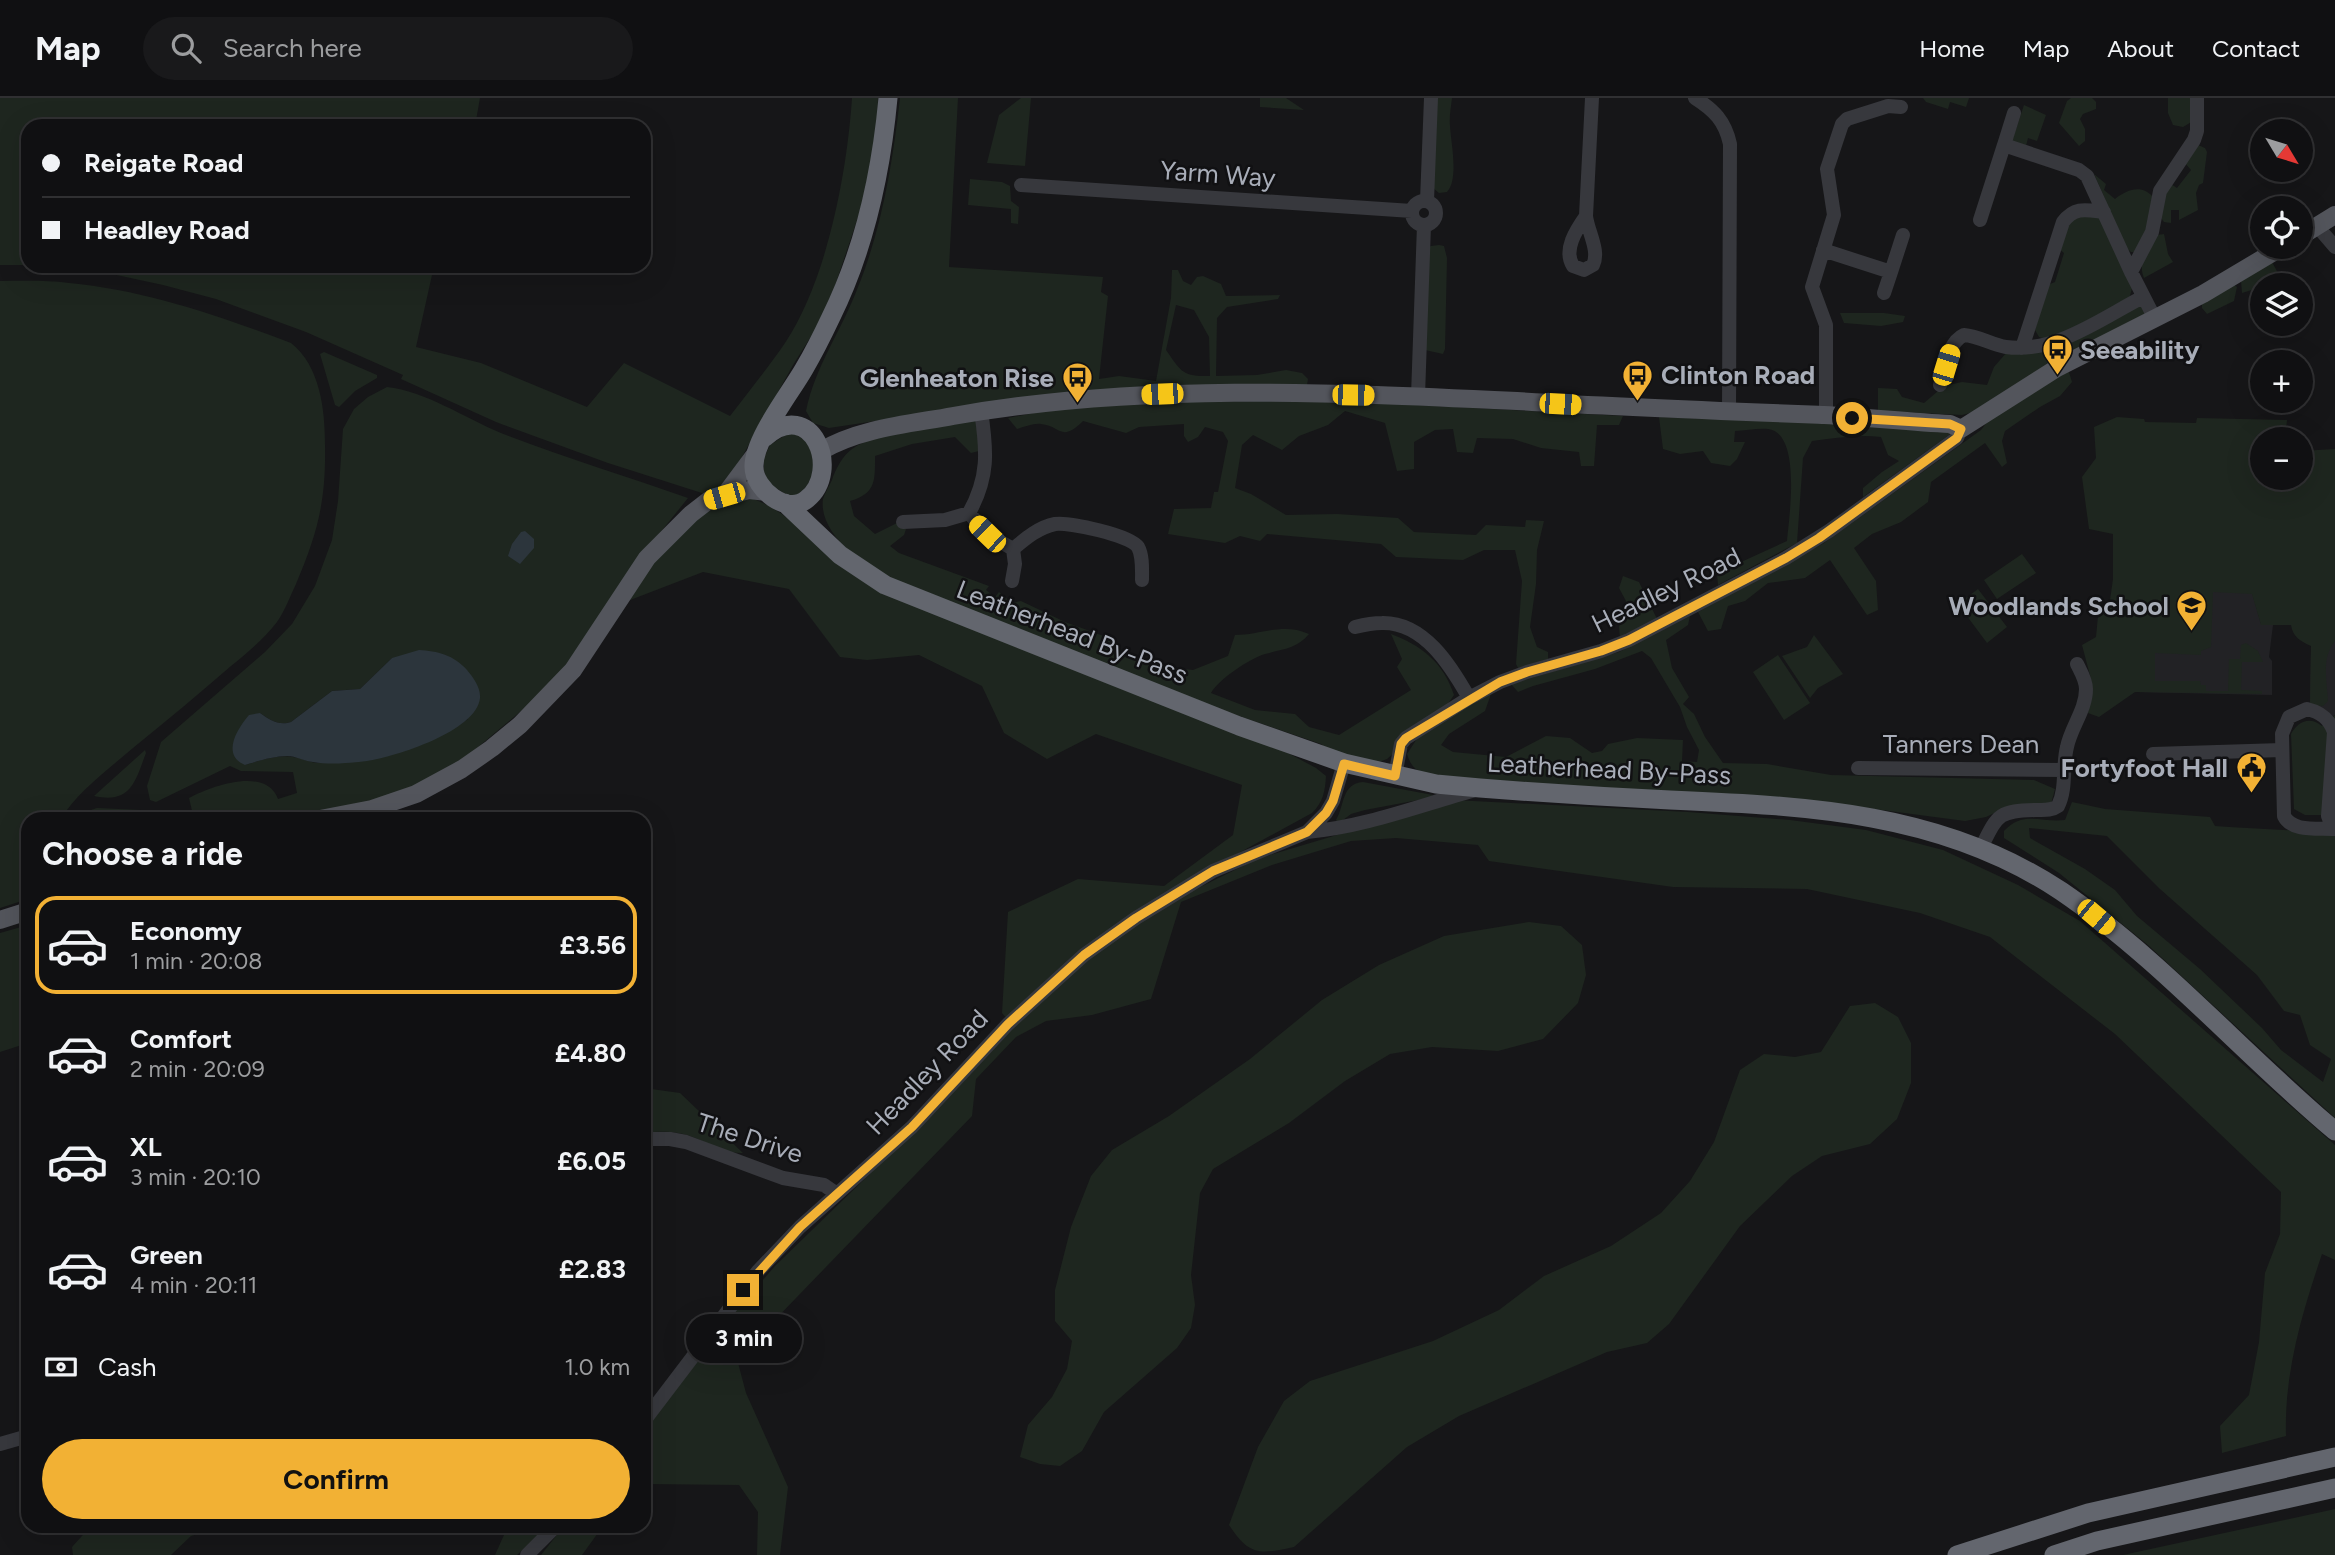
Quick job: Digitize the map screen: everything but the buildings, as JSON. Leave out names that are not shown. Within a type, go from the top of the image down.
[{"type":"highway","points":[[760,445],[782,425],[797,425],[806,429],[821,451],[822,468],[815,491],[806,500],[797,505],[785,503],[766,492],[757,481],[754,467],[760,445],[831,317],[859,249],[884,142],[888,98]]},
{"type":"highway","points":[[797,425],[794,412],[804,370]]},
{"type":"highway","name":"Leatherhead By-Pass","points":[[815,491],[813,505],[825,539]]},
{"type":"highway","name":"Leatherhead By-Pass","points":[[785,503],[858,569],[885,585],[1240,726],[1344,764],[1395,776],[1480,788],[1796,807],[1845,813],[1900,822],[1982,848],[2035,875],[2096,917],[2134,948],[2335,1131]]},
{"type":"highway","points":[[1956,1555],[2088,1513],[2335,1457]]},
{"type":"highway","points":[[2054,1555],[2097,1541],[2335,1488]]},
{"type":"main road","points":[[2313,228],[2335,215]]},
{"type":"main road","points":[[821,451],[850,437],[981,411],[1140,394],[1418,396],[1730,413],[1826,415],[1950,424],[1961,429],[2057,368],[2203,294],[2262,259]]},
{"type":"main road","points":[[724,496],[760,445]]},
{"type":"main road","points":[[356,812],[416,794],[462,769],[492,748],[520,725],[573,670],[647,558],[691,514],[709,500],[749,490],[766,492]]},
{"type":"main road","points":[[0,920],[21,913]]},
{"type":"street","points":[[1426,201],[1431,98]]},
{"type":"street","points":[[1586,216],[1592,98]]},
{"type":"street","points":[[1695,98],[1722,120],[1730,144],[1730,413]]},
{"type":"street","points":[[2131,272],[2152,232],[2160,191],[2194,140],[2197,131],[2197,98]]},
{"type":"street","points":[[1826,415],[1826,325],[1812,287],[1834,215],[1827,169],[1842,124],[1854,116],[1888,106],[1902,107]]},
{"type":"street","points":[[1980,220],[2014,113]]},
{"type":"street","points":[[2004,145],[2079,170],[2092,183],[2154,317]]},
{"type":"street","name":"Yarm Way","points":[[1021,185],[1412,211]]},
{"type":"street","points":[[1426,201],[1435,206],[1437,215],[1433,222],[1424,225],[1415,220],[1412,211],[1417,202],[1426,201]]},
{"type":"street","points":[[2022,348],[2063,222],[2076,210],[2104,212]]},
{"type":"street","points":[[1418,396],[1424,225]]},
{"type":"street","points":[[2317,226],[2335,247]]},
{"type":"street","points":[[1884,293],[1903,235]]},
{"type":"street","points":[[1823,250],[1891,272]]},
{"type":"street","points":[[1940,385],[1957,338],[1964,335],[1973,336],[2004,347],[2022,348],[2050,344],[2143,297]]},
{"type":"street","points":[[903,522],[946,520],[969,513],[981,488],[984,473],[981,411]]},
{"type":"street","name":"Headley Road","points":[[1395,776],[1401,744],[1406,738],[1469,698],[1527,672],[1601,651],[1629,640],[1786,558],[1819,538],[1957,438],[1961,429]]},
{"type":"street","points":[[969,513],[987,534],[1013,550]]},
{"type":"street","points":[[1013,550],[1031,534],[1053,524],[1083,527],[1132,542],[1140,553],[1142,580]]},
{"type":"street","points":[[1012,581],[1015,564],[1013,550]]},
{"type":"street","points":[[1355,627],[1394,624],[1423,639],[1445,659],[1469,698]]},
{"type":"street","name":"Tanners Dean","points":[[1982,848],[1994,824],[2005,813],[2011,810],[2045,810],[2058,806],[2063,793],[2067,744],[2085,700],[2086,687],[2077,664]]},
{"type":"street","points":[[2307,709],[2316,711],[2331,723],[2334,732],[2328,816],[2334,830],[2291,825],[2284,816],[2284,725],[2289,717],[2307,709]]},
{"type":"street","points":[[2152,754],[2282,750]]},
{"type":"street","name":"Headley Road","points":[[1307,832],[1326,813],[1333,801],[1344,764]]},
{"type":"street","name":"Tanners Dean","points":[[1858,768],[2063,770]]},
{"type":"street","name":"Headley Road","points":[[651,1412],[758,1271],[800,1227],[912,1127],[1008,1024],[1084,955],[1136,918],[1213,871],[1307,832],[1392,815],[1480,788]]},
{"type":"street","name":"The Drive","points":[[651,1139],[686,1142],[783,1178],[824,1185],[837,1194]]},
{"type":"street","points":[[0,1444],[21,1438]]},
{"type":"street","points":[[527,1555],[549,1533]]},
{"type":"shaded area","points":[[0,98],[480,98],[476,119],[21,119],[21,265],[0,265]]},
{"type":"shaded area","points":[[852,98],[878,98],[877,137],[860,211],[835,286],[817,327],[726,486],[705,494],[608,463],[496,422],[401,379],[403,375],[306,332],[216,299],[107,273],[432,273],[416,347],[481,363],[587,407],[624,363],[730,416],[785,343],[812,289],[840,192]]},
{"type":"shaded area","points":[[900,98],[958,98],[949,267],[1103,277],[1101,292],[1108,296],[1099,379],[1119,376],[1156,381],[1171,298],[1172,270],[1178,270],[1183,281],[1191,285],[1197,277],[1203,276],[1221,284],[1226,296],[1280,295],[1278,299],[1227,307],[1217,318],[1216,376],[1257,375],[1286,370],[1302,373],[1308,379],[1306,391],[1002,402],[829,428],[813,423],[806,411],[810,395],[822,363],[852,303],[874,241],[890,170]],"holes":[[[1176,305],[1194,310],[1209,337],[1210,376],[1188,374],[1175,363],[1166,350]]]},
{"type":"shaded area","points":[[1021,98],[1031,98],[1025,166],[987,163],[999,115]]},
{"type":"shaded area","points":[[1260,98],[1286,98],[1304,110],[1260,107]]},
{"type":"shaded area","points":[[1436,98],[1452,98],[1450,123],[1453,179],[1447,192],[1439,193],[1433,188]]},
{"type":"shaded area","points":[[1923,98],[1969,98],[1966,107],[1950,102],[1948,109],[1926,102]]},
{"type":"shaded area","points":[[2071,98],[2092,98],[2096,102],[2096,109],[2083,114],[2080,119],[2085,129],[2085,141],[2079,146],[2059,123],[2067,101]]},
{"type":"shaded area","points":[[2168,98],[2190,98],[2193,121],[2183,127],[2173,125],[2168,113]]},
{"type":"shaded area","points":[[2024,105],[2046,115],[2037,141],[2028,138],[2026,146],[2012,141]]},
{"type":"shaded area","points":[[2198,145],[2207,152],[2203,183],[2199,185],[2196,193],[2198,210],[2179,220],[2179,210],[2171,210],[2171,223],[2164,222],[2161,218],[2164,197],[2171,184],[2177,188],[2191,170],[2185,163]]},
{"type":"shaded area","points":[[2094,174],[2106,184],[2104,190],[2115,199],[2135,190],[2145,191],[2154,198],[2151,224],[2136,252],[2126,248],[2106,208],[2106,201]]},
{"type":"shaded area","points":[[970,179],[1002,182],[1010,186],[1011,201],[1019,207],[1018,224],[1011,223],[1011,209],[968,205]]},
{"type":"shaded area","points":[[2099,215],[2133,285],[2129,299],[2049,340],[2039,337],[2035,330],[2048,285],[2055,282],[2064,253],[2059,249],[2068,222],[2078,217]]},
{"type":"shaded area","points":[[2164,234],[2168,254],[2173,262],[2144,278],[2142,266],[2145,255],[2157,235]]},
{"type":"shaded area","points":[[1444,246],[1447,258],[1443,354],[1425,350],[1428,248]]},
{"type":"shaded area","points":[[2272,262],[2278,273],[2254,273]]},
{"type":"shaded area","points":[[2250,275],[2250,291],[2242,293],[2241,281]]},
{"type":"shaded area","points":[[0,281],[60,282],[126,292],[210,314],[291,343],[309,364],[315,376],[322,403],[325,445],[324,483],[319,516],[310,548],[285,608],[267,634],[249,651],[94,781],[65,812],[21,812],[21,901],[0,908]]},
{"type":"shaded area","points":[[2233,284],[2237,287],[2234,301],[2207,314],[2202,308],[2202,299]]},
{"type":"shaded area","points":[[2138,305],[2142,306],[2146,316],[1981,410],[1962,415],[1878,411],[1878,388],[1897,389],[1902,397],[1924,403],[1944,386],[1962,382],[1987,385],[1994,367],[2007,352]]},
{"type":"shaded area","points":[[1840,313],[1905,316],[1903,322],[1881,326],[1844,323]]},
{"type":"shaded area","points":[[324,352],[377,375],[377,378],[355,391],[339,407],[335,405],[320,354]]},
{"type":"shaded area","points":[[2068,369],[2072,382],[2060,396],[2005,431],[2002,441],[2007,463],[2002,467],[1985,443],[1931,482],[1928,502],[1901,522],[1872,534],[1854,548],[1876,581],[1878,610],[1867,615],[1830,560],[1805,578],[1768,583],[1745,601],[1728,606],[1721,629],[1708,631],[1698,612],[1824,543],[1981,430],[1990,418]]},
{"type":"shaded area","points":[[387,387],[401,390],[445,406],[501,433],[688,498],[651,544],[585,640],[546,690],[459,763],[428,783],[364,805],[328,812],[192,812],[189,798],[224,784],[250,781],[262,783],[272,789],[278,799],[297,793],[293,772],[241,771],[230,766],[156,802],[150,800],[147,786],[161,742],[265,652],[292,624],[315,586],[332,540],[338,501],[343,429],[354,409],[368,397]],"holes":[[[392,658],[468,719],[415,747],[379,758],[319,763],[281,756],[245,765],[260,713],[279,723],[291,722],[332,691],[360,689]]]},
{"type":"shaded area","points":[[1340,401],[1623,416],[1619,425],[1597,425],[1594,466],[1581,466],[1579,452],[1541,448],[1513,439],[1477,438],[1473,453],[1457,452],[1453,429],[1435,430],[1414,442],[1414,469],[1397,471],[1385,423],[1345,411],[1328,425],[1299,436],[1282,450],[1253,435],[1242,445],[1235,488],[1251,494],[1286,515],[1337,514],[1398,518],[1414,532],[1476,535],[1486,525],[1525,527],[1526,520],[1544,521],[1537,550],[1530,627],[1537,647],[1548,652],[1548,659],[1518,668],[1516,664],[1522,581],[1515,550],[1484,550],[1463,560],[1396,557],[1381,544],[1267,534],[1260,541],[1240,536],[1225,543],[1168,534],[1174,509],[1211,508],[1214,492],[1218,492],[1228,441],[1223,432],[1205,427],[1198,437],[1188,442],[1184,436],[1184,424],[1139,427],[1126,433],[1083,421],[1070,431],[1061,432],[1041,424],[1017,429],[1008,418],[1064,407],[1128,402]]},
{"type":"shaded area","points":[[1659,417],[1849,424],[1949,431],[1949,435],[1863,497],[1863,488],[1899,461],[1888,455],[1881,437],[1855,436],[1812,441],[1803,458],[1797,543],[1718,585],[1717,573],[1787,541],[1791,477],[1786,445],[1779,434],[1768,429],[1735,431],[1734,442],[1745,442],[1737,459],[1730,466],[1711,463],[1703,451],[1680,454],[1663,449]]},
{"type":"shaded area","points":[[2117,417],[2144,419],[2145,422],[2196,423],[2197,418],[2287,420],[2286,427],[2250,427],[2250,490],[2313,490],[2313,450],[2335,449],[2335,641],[2326,662],[2328,701],[2323,706],[2310,705],[2311,646],[2293,633],[2291,625],[2261,625],[2252,594],[2213,592],[2211,647],[2201,651],[2201,655],[2155,653],[2155,681],[2200,681],[2201,685],[2206,685],[2206,691],[2228,691],[2229,659],[2240,659],[2241,645],[2246,643],[2258,651],[2263,662],[2242,662],[2241,690],[2262,691],[2262,694],[2135,692],[2099,717],[2088,713],[2091,679],[2082,645],[2096,637],[2098,616],[2109,607],[2113,579],[2113,534],[2089,529],[2082,477],[2096,458],[2094,427]]},
{"type":"shaded area","points":[[976,418],[979,451],[971,453],[955,437],[912,444],[875,456],[872,485],[865,494],[850,501],[854,516],[875,534],[899,522],[906,529],[904,535],[890,546],[899,553],[989,586],[986,590],[995,597],[999,592],[1012,603],[1021,601],[1065,622],[1109,638],[1116,648],[1169,667],[1193,670],[1228,656],[1235,635],[1281,629],[1309,634],[1294,646],[1265,654],[1243,665],[1227,676],[1211,693],[1255,710],[1295,714],[1309,727],[1339,735],[1411,690],[1397,667],[1402,659],[1391,634],[1430,657],[1444,674],[1454,695],[1445,708],[1387,759],[1376,763],[1329,751],[1321,744],[1201,703],[892,581],[846,548],[828,525],[823,499],[837,467],[852,449],[894,432]]},
{"type":"shaded area","points":[[790,432],[807,443],[814,460],[809,482],[792,498],[768,483],[764,471],[764,458],[770,445]]},
{"type":"shaded area","points":[[748,497],[761,502],[786,517],[840,565],[1288,753],[1326,776],[1323,796],[1312,813],[1173,889],[1178,898],[1257,859],[1454,800],[1688,812],[1790,820],[1866,830],[1943,850],[2018,885],[2080,921],[2335,1145],[2335,1260],[2322,1254],[2301,1321],[2288,1389],[2286,1436],[2222,1453],[2220,1426],[2249,1395],[2259,1342],[2265,1273],[2280,1234],[2281,1192],[2115,1034],[1990,937],[1920,913],[1807,889],[1673,887],[1489,861],[1478,845],[1396,838],[1351,841],[1272,865],[1181,902],[1151,999],[1092,1015],[1046,1021],[1016,1037],[976,1079],[972,1116],[737,1359],[746,1393],[788,1487],[780,1555],[757,1555],[758,1512],[739,1485],[651,1484],[651,1420],[709,1342],[775,1266],[916,1129],[1014,1027],[1002,1013],[1008,912],[1078,879],[1164,886],[1233,835],[1242,785],[1096,734],[1047,759],[1004,733],[982,686],[919,655],[867,660],[840,657],[789,589],[703,572],[625,602],[662,552],[703,513]]},
{"type":"shaded area","points":[[525,531],[534,539],[534,548],[520,564],[508,556],[512,544],[521,532]]},
{"type":"shaded area","points":[[2022,554],[2036,573],[1997,599],[1984,580]]},
{"type":"shaded area","points":[[1623,576],[1639,582],[1657,619],[1620,638],[1619,627],[1626,601],[1619,588]]},
{"type":"shaded area","name":"Woodlands School","points":[[2113,579],[2249,582],[2261,624],[2273,625],[2269,657],[2272,661],[2272,695],[2135,692]]},
{"type":"shaded area","points":[[1978,589],[2007,627],[1987,643],[1958,604]]},
{"type":"shaded area","points":[[2335,603],[2335,715],[2332,717],[2310,705],[2311,646]]},
{"type":"shaded area","points":[[1690,616],[1688,625],[1666,640],[1672,668],[1689,697],[1683,704],[1694,714],[1705,737],[1723,763],[1767,764],[1831,775],[2034,780],[2055,789],[2051,804],[2007,807],[1986,817],[1965,821],[1874,809],[1442,778],[1420,772],[1409,761],[1407,754],[1420,734],[1483,694],[1491,694],[1485,711],[1449,734],[1441,745],[1453,752],[1506,757],[1546,736],[1570,738],[1592,753],[1602,751],[1608,744],[1637,738],[1683,740],[1682,761],[1697,762],[1699,750],[1680,707],[1651,658],[1642,651],[1595,669],[1518,692],[1511,684],[1619,652]]},
{"type":"shaded area","points":[[1814,635],[1843,674],[1818,688],[1810,698],[1782,656],[1807,647]]},
{"type":"shaded area","points":[[419,650],[451,657],[462,665],[478,687],[480,698],[475,710],[450,731],[414,748],[360,762],[320,763],[287,756],[245,765],[234,755],[233,741],[249,715],[260,713],[279,723],[291,722],[332,691],[360,689],[392,658]]},
{"type":"shaded area","points":[[1778,655],[1810,703],[1784,720],[1753,672]]},
{"type":"shaded area","points":[[2335,715],[2335,817],[2305,815],[2294,809],[2291,734],[2305,721],[2313,721],[2322,726]]},
{"type":"shaded area","points":[[145,750],[138,773],[124,794],[106,798],[94,796]]},
{"type":"shaded area","points":[[1363,782],[1433,795],[1351,814],[1339,823],[1336,820],[1347,791]]},
{"type":"shaded area","points":[[2072,802],[2105,809],[2210,817],[2215,826],[2335,833],[2335,1118],[2148,945],[2059,873],[2004,838],[2004,831],[2018,821],[2065,820]],"holes":[[[2029,828],[2107,836],[2160,889],[2257,975],[2284,1011],[2300,1015],[2310,1045],[2331,1059],[2323,1082],[2281,1050],[2262,1028],[2200,969],[2137,916],[2115,890],[2085,869],[2030,838]]]},
{"type":"shaded area","points":[[97,808],[142,812],[85,812]]},
{"type":"shaded area","points":[[1529,922],[1561,926],[1582,945],[1586,975],[1578,1003],[1543,1039],[1498,1051],[1432,1047],[1390,1054],[1345,1081],[1289,1123],[1213,1169],[1200,1193],[1191,1275],[1195,1305],[1191,1328],[1177,1348],[1104,1412],[1082,1451],[1060,1466],[1040,1464],[1020,1457],[1028,1425],[1052,1397],[1067,1369],[1072,1341],[1055,1321],[1055,1290],[1071,1227],[1091,1176],[1112,1150],[1169,1116],[1250,1059],[1322,1000],[1379,965],[1444,936]]},
{"type":"shaded area","points":[[21,927],[21,1045],[0,1052],[0,933]]},
{"type":"shaded area","points":[[1875,1003],[1898,1017],[1911,1043],[1911,1083],[1897,1119],[1870,1144],[1822,1156],[1792,1176],[1740,1226],[1669,1324],[1647,1343],[1607,1352],[1459,1416],[1407,1447],[1294,1547],[1271,1551],[1256,1550],[1236,1535],[1229,1525],[1258,1447],[1284,1401],[1310,1381],[1433,1341],[1499,1310],[1544,1276],[1611,1246],[1661,1213],[1690,1181],[1714,1142],[1740,1070],[1764,1054],[1795,1057],[1821,1052],[1850,1006]]},
{"type":"shaded area","points":[[651,1089],[680,1093],[743,1153],[727,1151],[695,1138],[651,1132]]},
{"type":"shaded area","points":[[2335,1509],[2335,1555],[2123,1555]]},
{"type":"shaded area","points":[[85,1533],[201,1533],[191,1536],[171,1555],[73,1555],[72,1547]]},
{"type":"shaded area","points":[[505,1533],[541,1533],[517,1555],[495,1555]]},
{"type":"shaded area","points":[[558,1533],[598,1533],[582,1555],[541,1555]]},
{"type":"place","name":"Seeability","points":[[2057,377]]},
{"type":"place","name":"Clinton Road","points":[[1638,402]]},
{"type":"place","name":"Glenheaton Rise","points":[[1077,405]]},
{"type":"place","name":"Woodlands School","points":[[2192,633]]},
{"type":"place","name":"Fortyfoot Hall","points":[[2251,795]]},
{"type":"route","points":[[743,1290],[800,1227],[912,1127],[1008,1024],[1084,955],[1136,918],[1213,871],[1307,832],[1326,813],[1333,801],[1344,764],[1395,776],[1401,744],[1406,738],[1469,698],[1527,672],[1601,651],[1629,640],[1786,558],[1819,538],[1957,438],[1961,429],[1950,424],[1852,418]]}]
